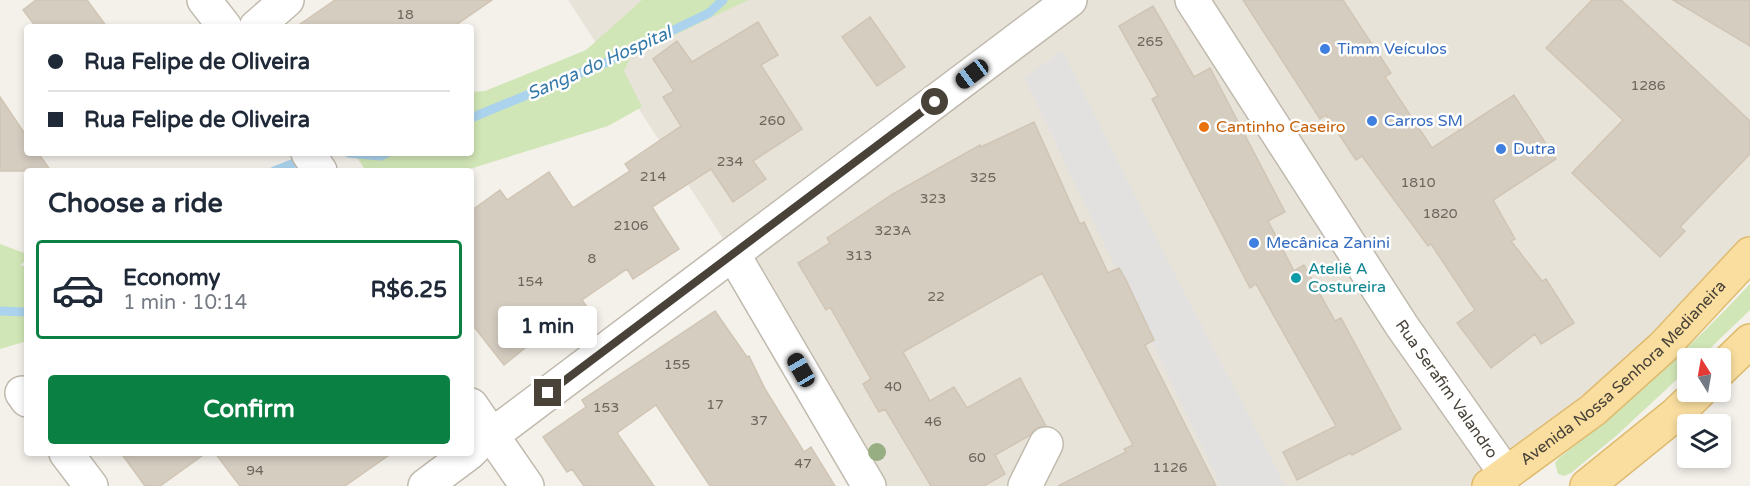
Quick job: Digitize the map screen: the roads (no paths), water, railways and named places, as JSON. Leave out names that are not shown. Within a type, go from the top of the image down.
[{"type":"main road","name":"Avenida Nossa Senhora Medianeira","points":[[1501,482],[1593,410],[1663,347],[1750,254]]},
{"type":"main road","points":[[1731,359],[1750,341]]},
{"type":"main road","points":[[1587,486],[1689,402]]},
{"type":"street","points":[[204,0],[223,24]]},
{"type":"street","points":[[259,24],[287,0]]},
{"type":"street","points":[[476,446],[1070,0]]},
{"type":"street","name":"Rua Serafim Valandro","points":[[1192,0],[1501,482]]},
{"type":"street","points":[[733,254],[868,486]]},
{"type":"street","points":[[474,430],[476,446],[527,486]]},
{"type":"street","points":[[1025,486],[1046,444]]},
{"type":"street","points":[[68,456],[91,486]]},
{"type":"street","points":[[425,486],[463,456]]},
{"type":"waterway","name":"Sanga do Hospital","points":[[474,117],[607,62],[709,13],[723,0]]},
{"type":"waterway","name":"Sanga do Hospital","points":[[282,168],[305,159]]},
{"type":"waterway","name":"Sanga do Hospital","points":[[0,311],[24,312]]},
{"type":"place","name":"Timm Veículos","points":[[1325,49]]},
{"type":"place","name":"Carros SM","points":[[1372,121]]},
{"type":"place","name":"Cantinho Caseiro","points":[[1204,127]]},
{"type":"place","name":"Dutra","points":[[1501,149]]},
{"type":"place","name":"Mecânica Zanini","points":[[1254,243]]},
{"type":"place","name":"Ateliê A Costureira","points":[[1296,278]]}]
